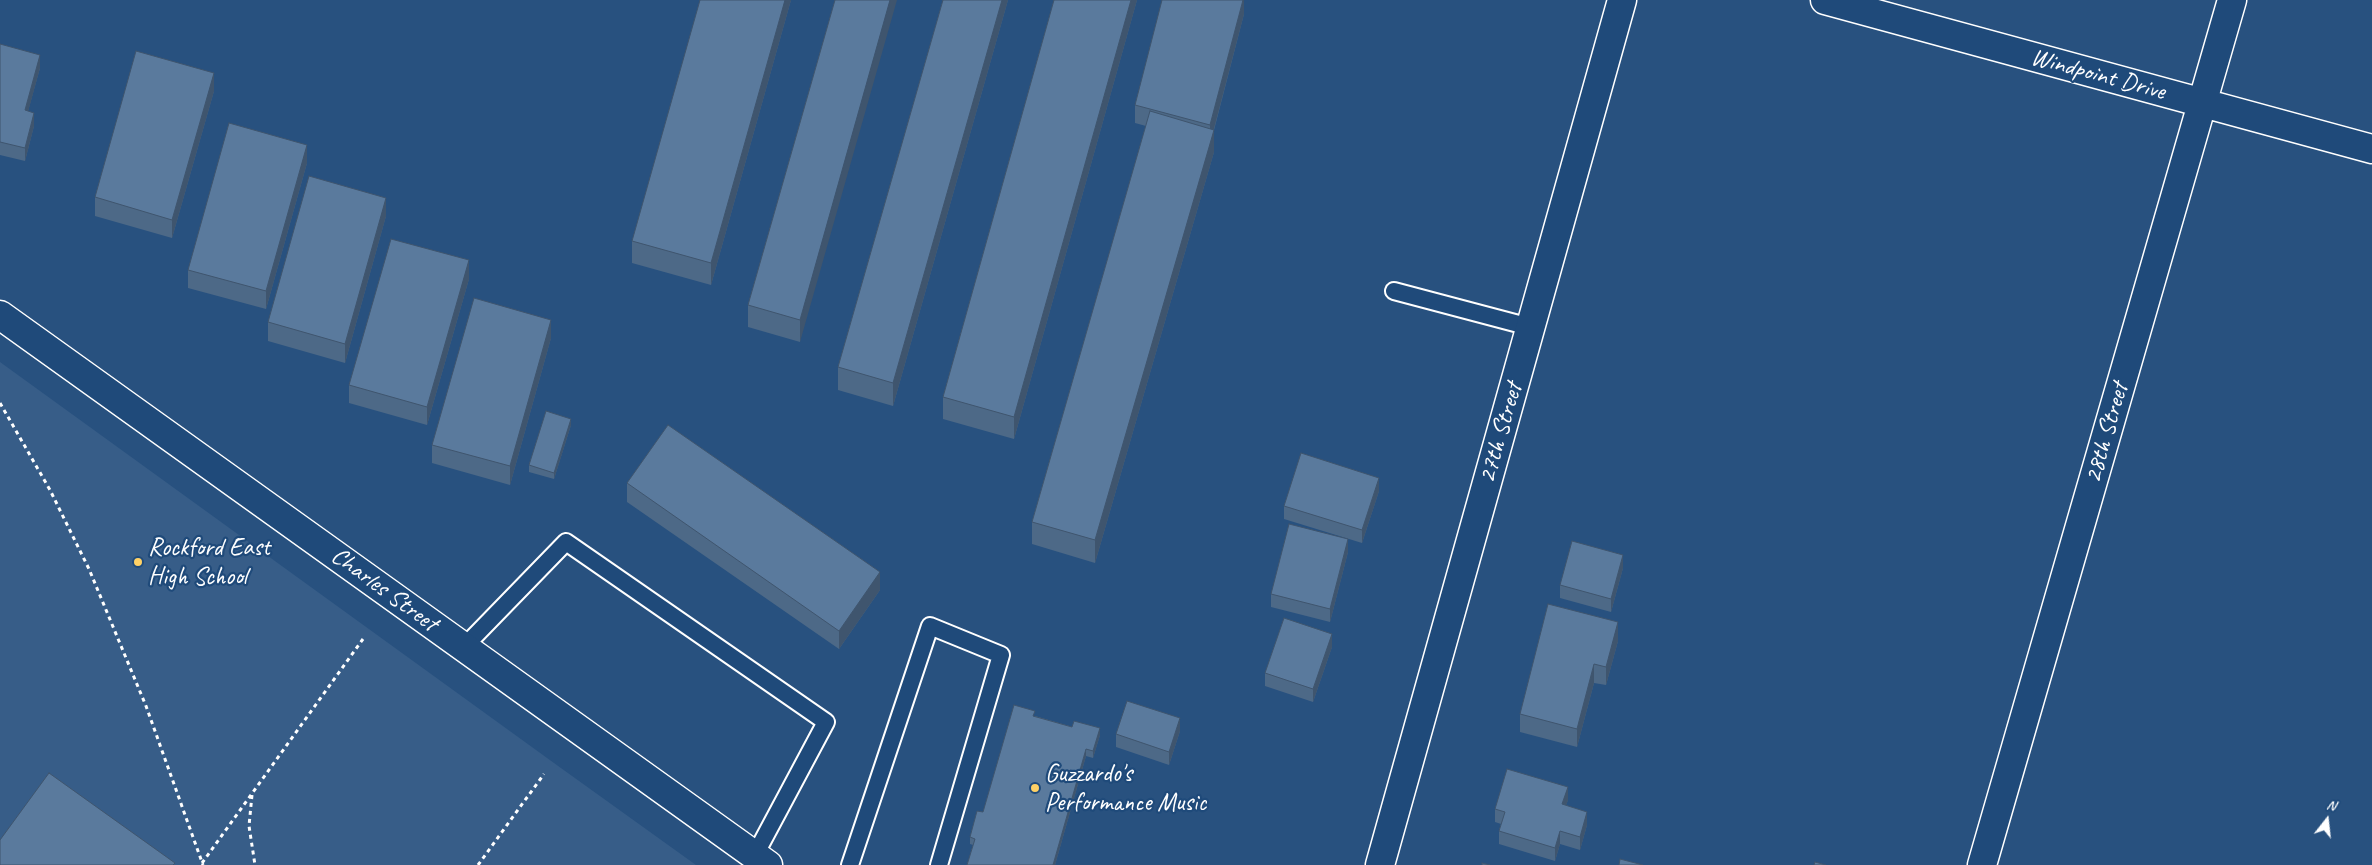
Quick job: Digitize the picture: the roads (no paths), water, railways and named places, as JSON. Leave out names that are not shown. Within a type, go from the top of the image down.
[{"type":"street","name":"27th Street","points":[[1380,865],[1622,0]]},
{"type":"street","name":"Windpoint Drive","points":[[1824,0],[2372,149]]},
{"type":"street","name":"28th Street","points":[[1982,865],[2232,0]]},
{"type":"street","name":"Charles Street","points":[[0,315],[761,860]]},
{"type":"lane","points":[[1394,291],[1530,327]]},
{"type":"lane","points":[[464,647],[566,542],[826,722],[761,860]]},
{"type":"lane","points":[[850,865],[930,626],[1001,655],[939,865]]},
{"type":"place","name":"Rockford East High School","points":[[138,562]]},
{"type":"place","name":"Guzzardo's Performance Music","points":[[1035,788]]}]
